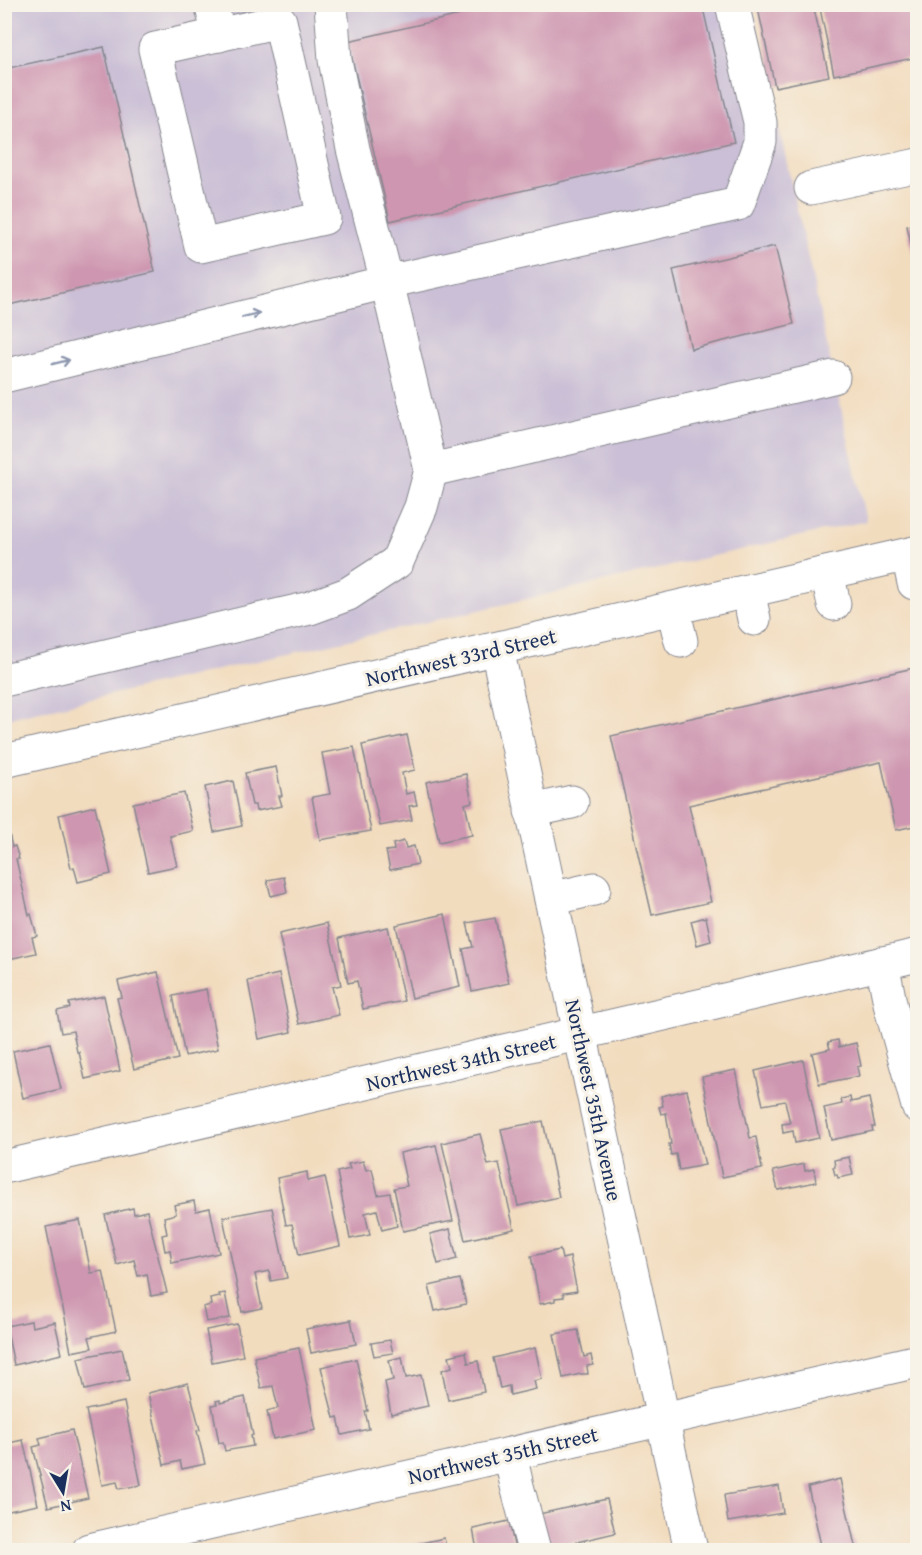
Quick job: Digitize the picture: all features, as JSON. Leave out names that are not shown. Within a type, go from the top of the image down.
[{"type":"street","points":[[4,680],[310,608],[348,594],[397,562],[421,507],[431,470],[387,282],[350,138],[335,60],[331,4]]},
{"type":"street","points":[[4,376],[387,282],[738,204],[760,142],[760,122],[732,4]]},
{"type":"street","points":[[248,16],[280,21],[324,218],[201,246],[155,49],[215,20],[248,16]]},
{"type":"street","points":[[811,188],[918,165]]},
{"type":"street","points":[[431,470],[833,377]]},
{"type":"street","name":"Northwest 33rd Street","points":[[4,761],[673,609],[751,605],[831,589],[913,563]]},
{"type":"street","points":[[673,609],[681,641]]},
{"type":"street","name":"Northwest 35th Avenue","points":[[497,649],[691,1551]]},
{"type":"street","points":[[531,811],[572,802]]},
{"type":"street","points":[[551,898],[594,889]]},
{"type":"street","name":"Northwest 34th Street","points":[[4,1167],[918,955]]},
{"type":"street","points":[[882,963],[891,1008],[918,1106]]},
{"type":"street","name":"Northwest 35th Street","points":[[89,1551],[918,1360]]},
{"type":"street","points":[[510,1454],[534,1551]]},
{"type":"shaded area","points":[[4,5],[752,5],[866,521],[5,719]]},
{"type":"building","points":[[507,4],[702,4],[734,142],[390,221],[348,41]]},
{"type":"building","points":[[757,4],[813,4],[829,76],[775,87]]},
{"type":"building","points":[[819,4],[918,4],[918,57],[834,75]]},
{"type":"building","points":[[104,47],[155,272],[4,306],[4,69]]},
{"type":"building","points":[[918,224],[918,271],[917,271],[907,226]]},
{"type":"building","points":[[775,246],[794,324],[691,349],[673,270]]},
{"type":"building","points":[[918,667],[918,825],[896,830],[881,762],[689,805],[711,902],[652,915],[611,736]]},
{"type":"building","points":[[407,735],[415,770],[402,773],[406,794],[414,792],[417,805],[409,806],[412,820],[380,826],[362,745]]},
{"type":"building","points":[[354,747],[371,831],[320,840],[312,797],[330,794],[322,753]]},
{"type":"building","points":[[276,767],[282,806],[256,811],[255,805],[252,805],[245,773]]},
{"type":"building","points":[[466,774],[472,802],[465,804],[472,835],[439,842],[426,782]]},
{"type":"building","points":[[233,781],[242,826],[214,832],[205,787]]},
{"type":"building","points":[[184,793],[193,831],[170,836],[177,866],[148,872],[133,803]]},
{"type":"building","points":[[95,806],[111,874],[78,882],[74,867],[71,868],[59,815]]},
{"type":"building","points":[[7,825],[12,847],[15,846],[19,859],[16,859],[29,915],[31,914],[37,936],[32,937],[36,953],[4,960],[4,826]]},
{"type":"building","points":[[404,841],[406,848],[414,846],[418,864],[390,870],[386,851],[394,850],[393,844]]},
{"type":"building","points":[[284,877],[287,892],[271,896],[267,880]]},
{"type":"building","points":[[445,914],[460,987],[412,998],[396,925]]},
{"type":"building","points":[[706,917],[711,941],[697,945],[691,921]]},
{"type":"building","points":[[495,918],[509,983],[472,991],[463,949],[473,947],[467,923]]},
{"type":"building","points":[[327,923],[341,985],[332,987],[339,1015],[299,1024],[279,934]]},
{"type":"building","points":[[388,927],[404,1001],[363,1009],[357,981],[348,983],[339,938]]},
{"type":"building","points":[[158,972],[178,1059],[134,1069],[117,998],[122,997],[118,981]]},
{"type":"building","points":[[279,974],[291,1032],[259,1039],[248,981]]},
{"type":"building","points":[[206,989],[218,1049],[185,1056],[173,996]]},
{"type":"building","points":[[104,996],[120,1071],[85,1079],[73,1031],[61,1033],[57,1011],[70,1008],[69,1003]]},
{"type":"building","points":[[838,1040],[839,1047],[856,1043],[861,1066],[857,1067],[859,1076],[819,1084],[812,1053],[830,1049],[828,1042]]},
{"type":"building","points":[[50,1043],[61,1089],[23,1098],[13,1051]]},
{"type":"building","points":[[803,1060],[819,1138],[795,1143],[793,1131],[783,1133],[782,1124],[790,1123],[785,1101],[763,1105],[755,1071]]},
{"type":"building","points":[[736,1070],[750,1138],[756,1137],[762,1169],[722,1177],[702,1077]]},
{"type":"building","points":[[687,1090],[705,1165],[679,1170],[676,1154],[671,1155],[666,1113],[661,1114],[659,1107],[663,1106],[661,1096]]},
{"type":"building","points":[[850,1097],[851,1102],[869,1098],[875,1127],[872,1127],[873,1131],[831,1140],[824,1108],[842,1104],[841,1099]]},
{"type":"building","points":[[543,1121],[559,1197],[518,1206],[501,1129]]},
{"type":"building","points":[[480,1134],[488,1165],[499,1163],[514,1229],[465,1240],[442,1143]]},
{"type":"building","points":[[436,1145],[453,1221],[403,1231],[394,1188],[407,1186],[400,1153]]},
{"type":"building","points":[[849,1157],[853,1175],[838,1178],[833,1167],[835,1167],[834,1160]]},
{"type":"building","points":[[363,1161],[366,1170],[372,1169],[378,1195],[390,1193],[397,1226],[382,1230],[377,1210],[365,1213],[370,1235],[350,1239],[337,1172],[350,1169],[348,1164]]},
{"type":"building","points":[[804,1164],[805,1171],[814,1169],[816,1182],[778,1190],[773,1171]]},
{"type":"building","points":[[307,1172],[308,1181],[325,1177],[340,1246],[299,1255],[292,1224],[286,1225],[277,1178]]},
{"type":"building","points":[[194,1201],[196,1211],[210,1208],[219,1253],[172,1263],[170,1250],[165,1251],[162,1235],[167,1234],[164,1217],[176,1214],[174,1205]]},
{"type":"building","points":[[133,1208],[134,1214],[147,1211],[167,1293],[151,1296],[147,1274],[138,1276],[134,1260],[117,1265],[105,1215]]},
{"type":"building","points":[[272,1208],[287,1278],[271,1281],[269,1271],[255,1274],[262,1308],[242,1312],[223,1217]]},
{"type":"building","points":[[80,1220],[91,1273],[103,1271],[116,1331],[89,1337],[92,1348],[71,1352],[46,1227]]},
{"type":"building","points":[[450,1229],[457,1259],[438,1264],[430,1234]]},
{"type":"building","points":[[560,1250],[562,1259],[570,1257],[577,1291],[563,1293],[564,1297],[540,1304],[531,1256]]},
{"type":"building","points":[[460,1279],[466,1304],[435,1311],[429,1286]]},
{"type":"building","points":[[225,1293],[230,1318],[206,1322],[203,1307],[211,1305],[210,1299],[220,1297],[219,1294]]},
{"type":"building","points":[[351,1320],[356,1344],[311,1353],[306,1329]]},
{"type":"building","points":[[31,1321],[32,1327],[55,1322],[62,1354],[14,1365],[6,1326]]},
{"type":"building","points":[[237,1324],[243,1356],[212,1362],[206,1330]]},
{"type":"building","points":[[578,1330],[584,1357],[591,1355],[593,1365],[587,1366],[588,1374],[563,1378],[554,1334]]},
{"type":"building","points":[[390,1340],[393,1353],[374,1356],[371,1343]]},
{"type":"building","points":[[299,1348],[316,1430],[273,1439],[267,1411],[278,1408],[273,1386],[261,1388],[254,1357]]},
{"type":"building","points":[[535,1348],[542,1379],[534,1381],[536,1389],[510,1395],[509,1386],[500,1388],[493,1358]]},
{"type":"building","points":[[122,1349],[129,1380],[85,1390],[78,1358]]},
{"type":"building","points":[[466,1352],[468,1363],[478,1361],[484,1392],[448,1400],[442,1370],[452,1367],[449,1356]]},
{"type":"building","points":[[402,1357],[406,1378],[421,1375],[428,1406],[391,1414],[385,1382],[393,1380],[389,1360]]},
{"type":"building","points":[[356,1359],[368,1411],[365,1411],[369,1429],[342,1435],[338,1417],[334,1418],[321,1367]]},
{"type":"building","points":[[188,1383],[200,1430],[197,1431],[205,1464],[182,1469],[180,1461],[164,1465],[148,1393]]},
{"type":"building","points":[[245,1397],[253,1446],[225,1451],[223,1442],[219,1443],[212,1405],[217,1404],[216,1401],[220,1400],[220,1403]]},
{"type":"building","points":[[124,1402],[141,1485],[119,1489],[117,1482],[102,1485],[86,1410]]},
{"type":"building","points":[[72,1430],[88,1498],[48,1507],[33,1447],[41,1445],[39,1438]]},
{"type":"building","points":[[23,1440],[38,1505],[4,1512],[4,1444]]},
{"type":"building","points":[[840,1479],[856,1550],[822,1550],[808,1487]]},
{"type":"building","points":[[779,1486],[783,1513],[728,1522],[724,1495]]},
{"type":"building","points":[[607,1499],[615,1533],[547,1549],[539,1514]]},
{"type":"building","points":[[509,1521],[515,1550],[477,1550],[473,1529]]},
{"type":"building","points":[[444,1538],[447,1550],[414,1550],[412,1545]]}]
